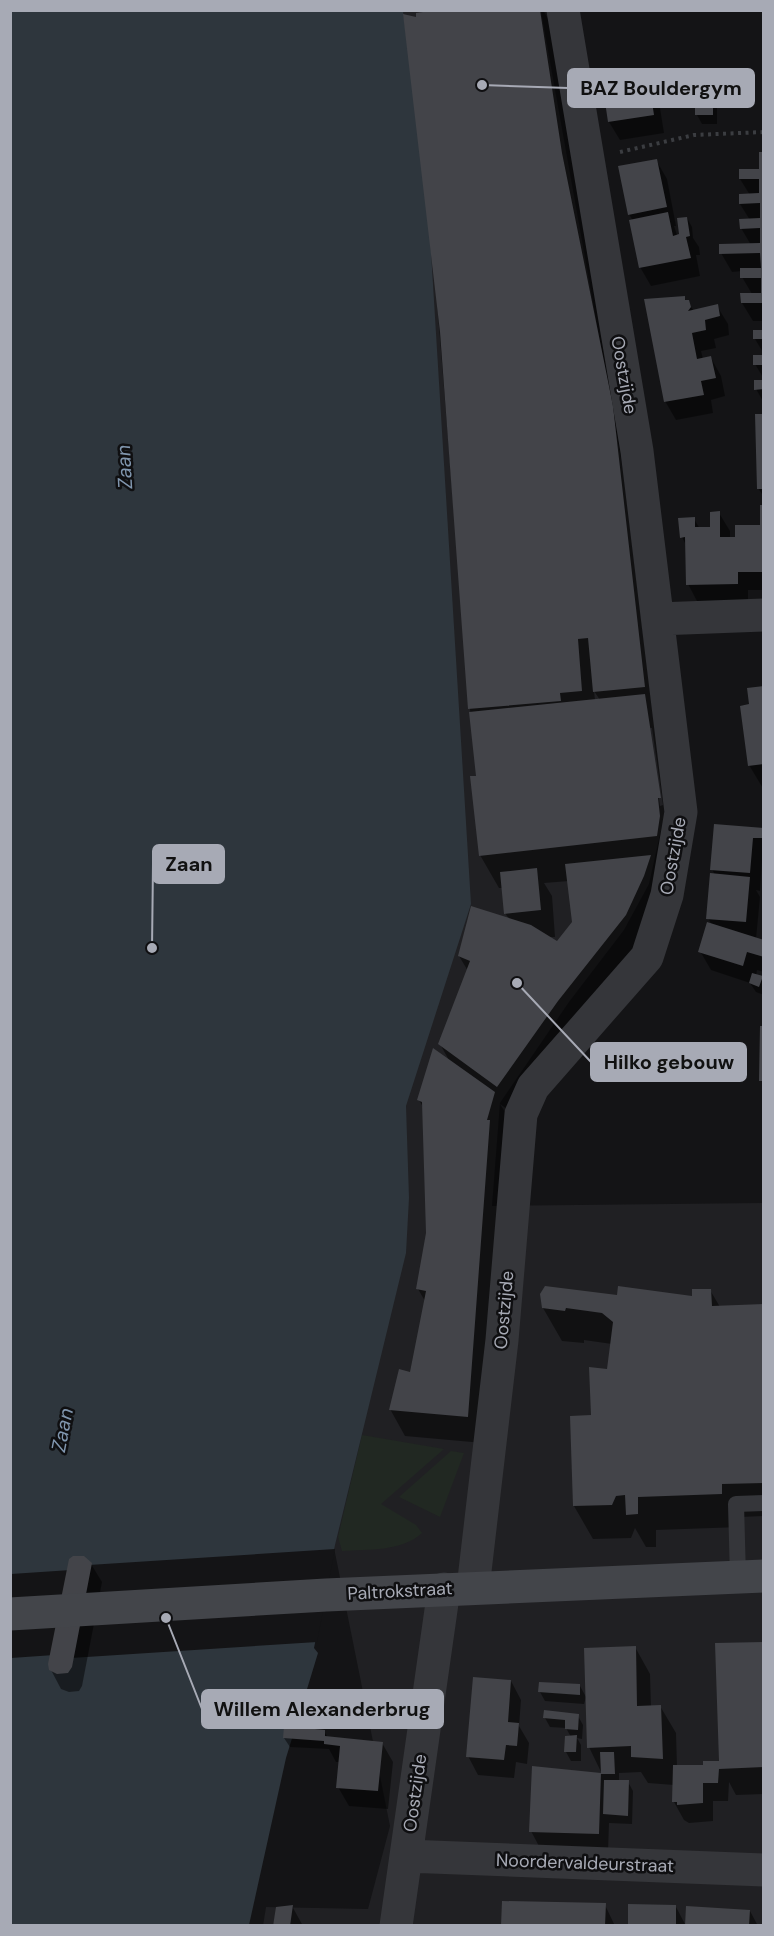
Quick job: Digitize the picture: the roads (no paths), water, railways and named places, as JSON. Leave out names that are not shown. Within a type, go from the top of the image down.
[{"type":"street","name":"Oostzijde","points":[[396,1926],[406,1856],[459,1589],[502,1340],[520,1114],[533,1087],[647,957],[667,895],[681,812],[637,451],[563,10]]},
{"type":"street","points":[[658,619],[764,615]]},
{"type":"street","name":"Paltrokstraat","points":[[23,1613],[326,1595],[751,1577]]},
{"type":"street","name":"Noordervaldeurstraat","points":[[406,1856],[764,1870]]},
{"type":"lane","points":[[751,1577],[736,1504],[764,1503]]},
{"type":"water","points":[[11,11],[403,11],[428,203],[471,904],[406,1106],[409,1198],[406,1253],[335,1545],[314,1648],[318,1653],[286,1758],[249,1925],[11,1926]]},
{"type":"place","name":"BAZ Bouldergym","points":[[482,85]]},
{"type":"place","name":"Zaan","points":[[152,948]]},
{"type":"place","name":"Hilko gebouw","points":[[517,983]]},
{"type":"place","name":"Willem Alexanderbrug","points":[[166,1618]]}]
